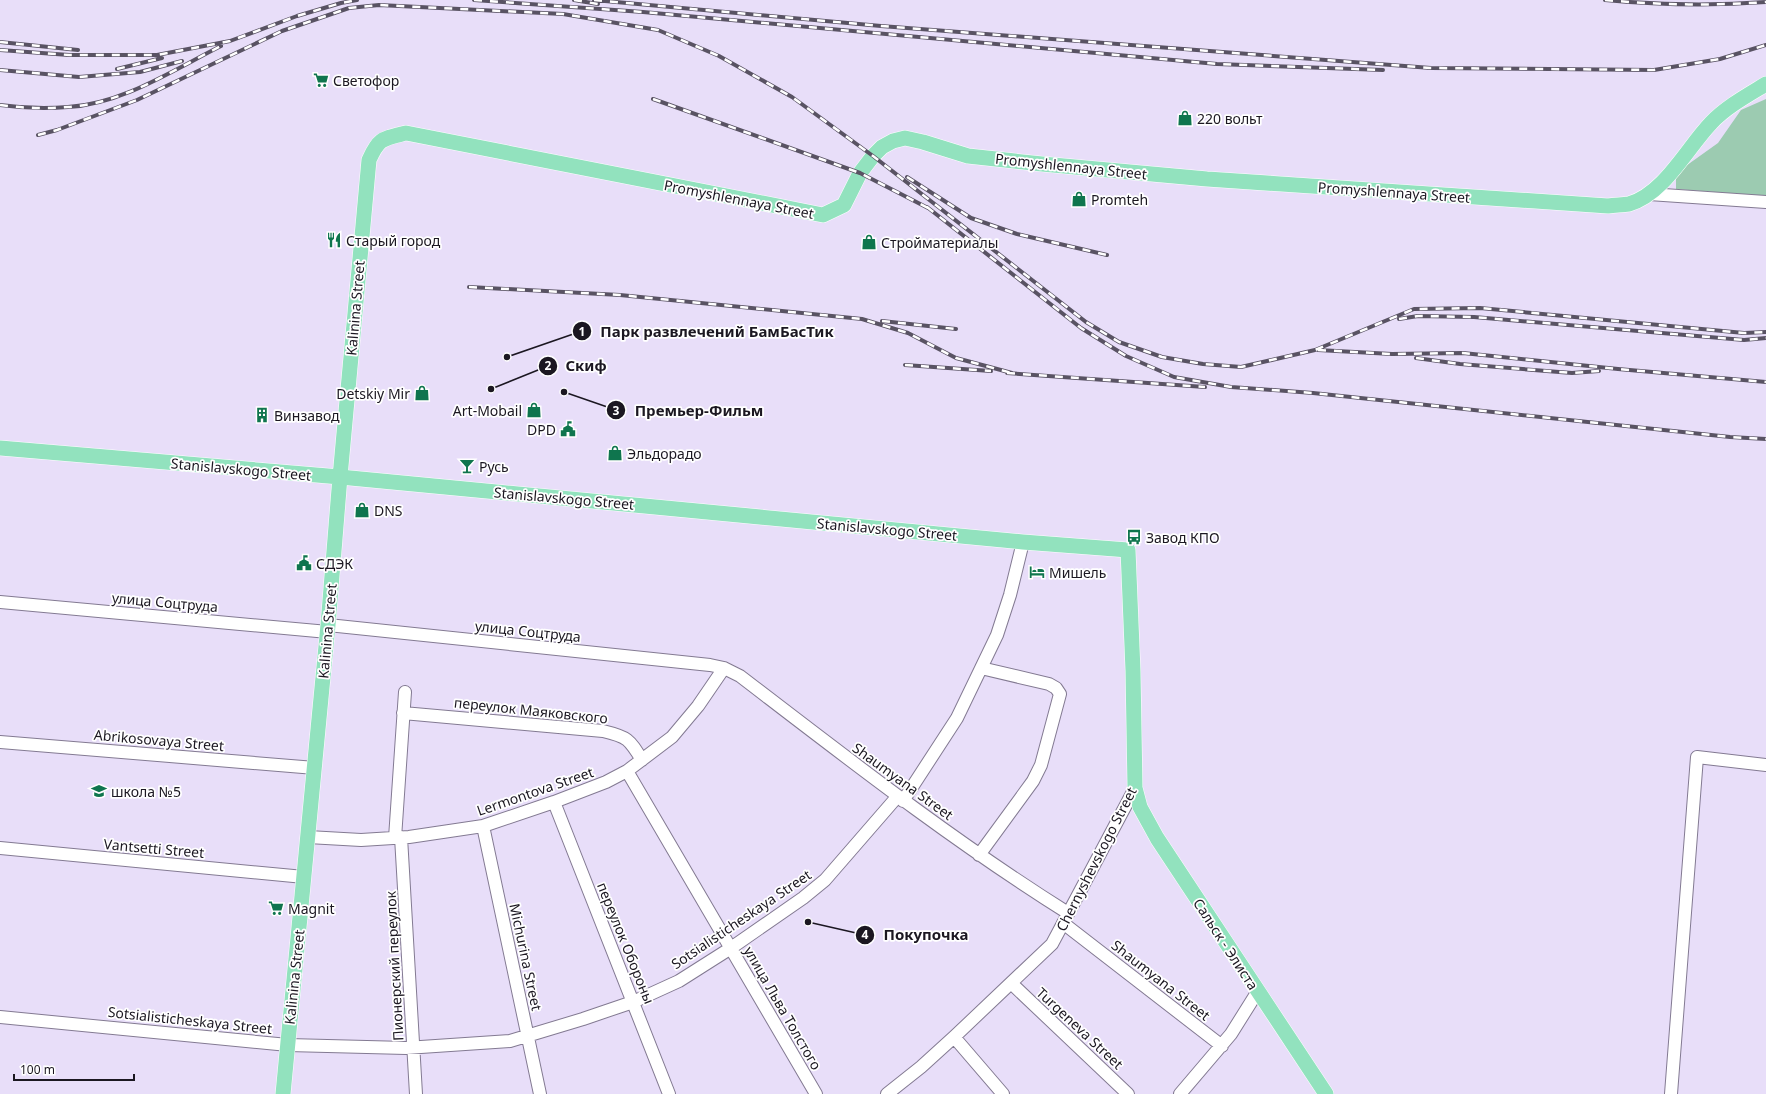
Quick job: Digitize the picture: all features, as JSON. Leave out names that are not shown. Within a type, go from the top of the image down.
[{"type":"main road","name":"Promyshlennaya Street","points":[[376,145],[386,138],[406,134],[823,215],[844,205],[860,173],[882,147],[893,141],[905,138],[968,156],[1042,164],[1207,179],[1608,206],[1629,204],[1649,194],[1667,176],[1712,122],[1766,84]]},
{"type":"main road","name":"Kalinina Street","points":[[283,1094],[328,628],[340,477],[369,160],[376,145]]},
{"type":"main road","name":"Stanislavskogo Street","points":[[0,448],[340,477],[1023,542],[1128,550]]},
{"type":"main road","name":"Chernyshevskogo Street","points":[[1128,550],[1133,671],[1135,788]]},
{"type":"main road","name":"Сальск - Элиста","points":[[1135,788],[1140,807],[1157,838],[1326,1094]]},
{"type":"street","points":[[1649,194],[1766,202]]},
{"type":"street","name":"Sotsialisticheskaya Street","points":[[0,1017],[288,1045],[413,1047],[510,1041],[633,1002],[679,981],[803,898],[825,880],[900,799],[957,718],[998,635],[1010,595],[1023,542]]},
{"type":"street","name":"улица Соцтруда","points":[[0,602],[328,628],[710,665],[724,668]]},
{"type":"street","name":"Lermontova Street","points":[[308,837],[361,840],[398,837],[483,826],[554,802],[606,782],[627,771],[672,737],[698,706],[724,668]]},
{"type":"street","name":"Shaumyana Street","points":[[724,668],[740,676],[900,799],[1066,918],[1222,1046]]},
{"type":"street","points":[[979,855],[1033,781],[1041,765],[1060,694],[1056,688],[1049,684],[981,668]]},
{"type":"street","points":[[398,837],[405,692]]},
{"type":"street","name":"переулок Маяковского","points":[[404,713],[603,731],[624,736],[633,745],[642,760]]},
{"type":"street","name":"Abrikosovaya Street","points":[[0,742],[315,768]]},
{"type":"street","points":[[1671,1094],[1697,757],[1766,765]]},
{"type":"street","name":"улица Льва Толстого","points":[[627,771],[816,1094]]},
{"type":"street","name":"Chernyshevskogo Street","points":[[887,1094],[900,1090],[1052,944],[1135,788]]},
{"type":"street","name":"переулок Обороны","points":[[554,802],[669,1094]]},
{"type":"street","name":"Michurina Street","points":[[483,826],[540,1094]]},
{"type":"street","name":"Пионерский переулок","points":[[398,837],[416,1094]]},
{"type":"street","name":"Vantsetti Street","points":[[0,848],[304,877]]},
{"type":"street","name":"Turgeneva Street","points":[[1011,984],[1128,1094]]},
{"type":"street","points":[[1180,1094],[1222,1046],[1258,991]]},
{"type":"street","points":[[954,1037],[1003,1094]]},
{"type":"green space","points":[[1766,99],[1766,196],[1676,189],[1676,173],[1718,143],[1741,110]]},
{"type":"railway","points":[[0,50],[69,55],[157,55],[230,41],[297,16],[341,3],[357,0]]},
{"type":"railway","points":[[474,0],[643,12],[1217,64],[1383,70]]},
{"type":"railway","points":[[574,0],[598,4]]},
{"type":"railway","points":[[594,0],[881,26],[1431,68],[1654,70],[1720,59],[1766,45]]},
{"type":"railway","points":[[1605,0],[1686,4],[1766,2]]},
{"type":"railway","points":[[38,135],[57,130],[137,100],[282,31],[349,8],[379,5],[563,14],[658,30],[719,56],[792,97],[873,156],[1086,322],[1119,342],[1162,357],[1203,364],[1241,367],[1315,350],[1414,309],[1480,308],[1744,333],[1766,332]]},
{"type":"railway","points":[[0,42],[78,50]]},
{"type":"railway","points":[[0,105],[34,108],[59,108],[88,105],[108,100],[166,75],[221,46]]},
{"type":"railway","points":[[117,69],[162,58]]},
{"type":"railway","points":[[0,70],[79,77],[140,72],[182,61]]},
{"type":"railway","points":[[653,99],[860,173],[928,208]]},
{"type":"railway","points":[[907,177],[971,218],[1017,234],[1107,255]]},
{"type":"railway","points":[[927,207],[1081,328],[1126,356],[1174,377],[1231,387],[1313,393],[1730,437],[1766,439]]},
{"type":"railway","points":[[469,287],[620,295],[862,319],[908,333],[956,358],[1012,373]]},
{"type":"railway","points":[[1399,319],[1418,316],[1474,317],[1744,340],[1766,338]]},
{"type":"railway","points":[[882,321],[956,329]]},
{"type":"railway","points":[[1318,350],[1392,354],[1463,353],[1766,382]]},
{"type":"railway","points":[[1416,358],[1460,364],[1572,373],[1599,371]]},
{"type":"railway","points":[[905,365],[991,371]]},
{"type":"railway","points":[[1007,373],[1205,387]]},
{"type":"place","name":"Светофор","points":[[321,80]]},
{"type":"place","name":"220 вольт","points":[[1185,118]]},
{"type":"place","name":"Promteh","points":[[1079,199]]},
{"type":"place","name":"Старый город","points":[[334,240]]},
{"type":"place","name":"Стройматериалы","points":[[869,242]]},
{"type":"place","name":"Парк развлечений БамБасТик","points":[[507,357]]},
{"type":"place","name":"Скиф","points":[[491,389]]},
{"type":"place","name":"Премьер-Фильм","points":[[564,392]]},
{"type":"place","name":"Detskiy Mir","points":[[422,393]]},
{"type":"place","name":"Art-Mobail","points":[[534,410]]},
{"type":"place","name":"Винзавод","points":[[262,415]]},
{"type":"place","name":"DPD","points":[[568,429]]},
{"type":"place","name":"Эльдорадо","points":[[615,453]]},
{"type":"place","name":"Русь","points":[[467,466]]},
{"type":"place","name":"DNS","points":[[362,510]]},
{"type":"place","name":"Завод КПО","points":[[1134,537]]},
{"type":"place","name":"СДЭК","points":[[304,563]]},
{"type":"place","name":"Мишель","points":[[1037,572]]},
{"type":"place","name":"школа №5","points":[[99,791]]},
{"type":"place","name":"Magnit","points":[[276,908]]},
{"type":"place","name":"Покупочка","points":[[808,922]]}]
